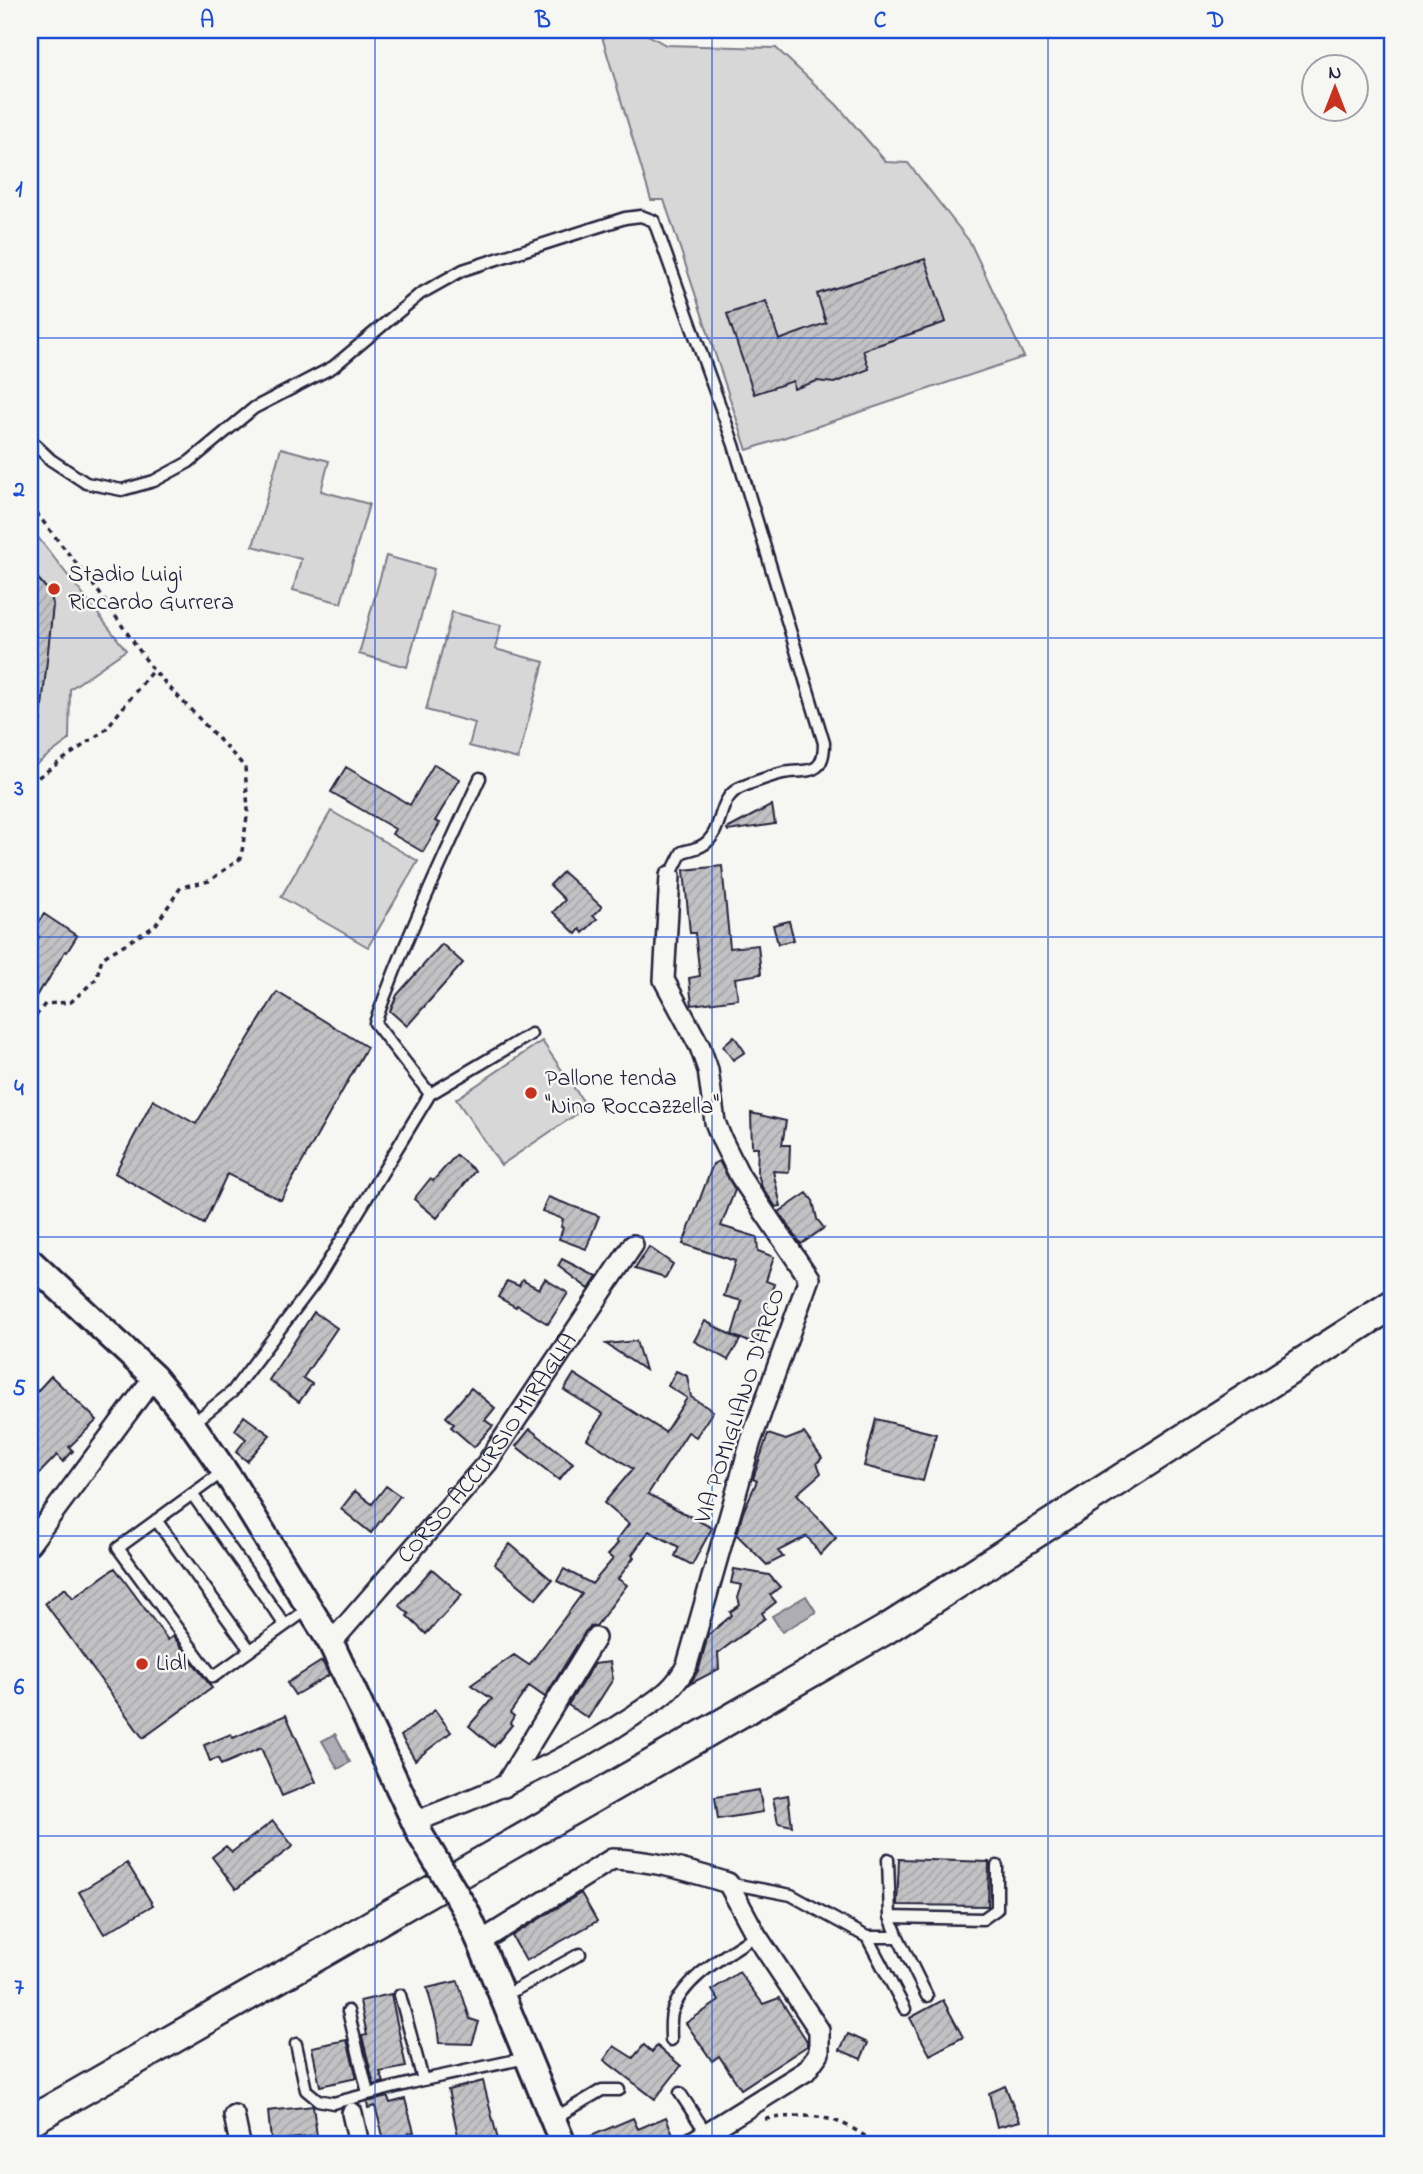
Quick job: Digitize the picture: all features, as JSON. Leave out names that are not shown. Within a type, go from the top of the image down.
[{"type":"main road","points":[[30,2121],[908,1615],[1393,1304]]},
{"type":"street","name":"VIA POMIGLIANO D'ARCO","points":[[418,1829],[548,1766],[609,1732],[670,1690],[679,1680],[687,1665],[751,1441],[809,1278],[740,1176],[715,1122],[708,1070],[700,1047],[664,980],[670,876]]},
{"type":"street","name":"CORSO ACCURSIO MIRAGLIA","points":[[331,1643],[487,1462],[633,1245]]},
{"type":"street","points":[[30,1261],[154,1377],[192,1424],[224,1470],[331,1643],[418,1829],[466,1912],[480,1942],[563,2144]]},
{"type":"street","points":[[30,1544],[154,1377]]},
{"type":"street","points":[[503,1788],[595,1638]]},
{"type":"street","points":[[480,1942],[612,1859],[636,1859],[691,1871],[728,1883],[756,1935],[819,2030],[819,2053],[806,2071],[689,2144]]},
{"type":"street","points":[[352,2113],[359,2144]]},
{"type":"street","points":[[234,2115],[240,2144]]},
{"type":"lane","points":[[30,440],[51,460],[86,483],[122,490],[154,481],[188,462],[254,408],[333,367],[420,294],[463,270],[625,218],[641,216],[654,221],[734,445],[824,743],[824,757],[815,769],[783,774],[735,790],[722,808],[714,834],[703,846],[682,852],[670,876]]},
{"type":"lane","points":[[430,1094],[375,1023],[432,882],[480,778]]},
{"type":"lane","points":[[192,1424],[232,1392],[317,1280],[430,1094],[531,1034]]},
{"type":"lane","points":[[224,1470],[118,1548],[213,1677],[309,1608]]},
{"type":"lane","points":[[192,1494],[285,1625]]},
{"type":"lane","points":[[156,1520],[250,1650]]},
{"type":"lane","points":[[888,1859],[890,1917],[928,1996]]},
{"type":"lane","points":[[890,1917],[983,1919],[997,1909],[997,1866]]},
{"type":"lane","points":[[728,1883],[791,1895],[867,1937],[898,1937]]},
{"type":"lane","points":[[671,2040],[672,2013],[684,1992],[699,1974],[756,1935]]},
{"type":"lane","points":[[867,1937],[905,2009]]},
{"type":"lane","points":[[502,1997],[580,1954]]},
{"type":"lane","points":[[400,1995],[423,2080]]},
{"type":"lane","points":[[348,2011],[368,2093]]},
{"type":"lane","points":[[296,2044],[306,2090],[318,2100],[333,2103],[527,2058]]},
{"type":"lane","points":[[552,2119],[602,2090],[619,2090]]},
{"type":"lane","points":[[680,2093],[707,2134]]},
{"type":"path","points":[[30,505],[97,591],[153,670],[245,767],[248,810],[241,858],[209,881],[181,887],[155,926],[102,958],[96,979],[71,1002],[45,1004],[30,1024]]},
{"type":"path","points":[[30,783],[105,730],[153,670]]},
{"type":"path","points":[[756,2121],[802,2115],[829,2118],[847,2124],[875,2144]]},
{"type":"shaded area","points":[[600,30],[639,30],[666,45],[776,48],[837,105],[886,162],[908,163],[970,242],[1024,357],[747,450],[664,200],[651,200]]},
{"type":"shaded area","points":[[281,448],[329,461],[321,491],[369,504],[341,603],[293,590],[301,559],[253,546]]},
{"type":"shaded area","name":"Stadio Luigi Riccardo Gurrera","points":[[30,527],[126,650],[70,689],[69,740],[30,769]]},
{"type":"shaded area","points":[[386,556],[434,569],[407,667],[359,654]]},
{"type":"shaded area","points":[[452,612],[501,625],[495,649],[544,662],[518,759],[469,746],[475,723],[426,710]]},
{"type":"shaded area","points":[[331,811],[418,861],[368,947],[281,897]]},
{"type":"shaded area","points":[[542,1041],[587,1107],[501,1165],[456,1099]]},
{"type":"shaded area","points":[[806,1596],[816,1612],[782,1632],[772,1616]]},
{"type":"shaded area","points":[[335,1734],[350,1762],[338,1769],[322,1741]]},
{"type":"building","points":[[925,259],[946,322],[863,350],[869,369],[834,383],[817,381],[794,389],[793,381],[754,394],[727,314],[766,301],[779,340],[826,323],[817,294]]},
{"type":"building","points":[[30,569],[51,594],[53,605],[40,725],[30,724]]},
{"type":"building","points":[[434,764],[460,779],[435,821],[440,823],[423,852],[392,834],[395,829],[331,792],[346,767],[410,805]]},
{"type":"building","points":[[772,805],[775,824],[728,831],[727,829]]},
{"type":"building","points":[[722,866],[730,948],[758,945],[761,974],[735,978],[738,999],[692,1005],[689,978],[700,976],[695,933],[690,933],[684,870]]},
{"type":"building","points":[[563,872],[602,907],[593,916],[597,919],[583,933],[580,929],[576,934],[553,912],[565,900],[550,885]]},
{"type":"building","points":[[44,914],[77,936],[30,1007],[30,951],[39,937],[32,932]]},
{"type":"building","points":[[789,921],[794,940],[778,944],[773,925]]},
{"type":"building","points":[[442,944],[463,963],[407,1026],[390,1011],[397,995]]},
{"type":"building","points":[[277,992],[367,1047],[281,1200],[227,1174],[204,1224],[115,1173],[153,1100],[196,1124]]},
{"type":"building","points":[[734,1036],[745,1052],[733,1060],[723,1046]]},
{"type":"building","points":[[751,1113],[786,1121],[782,1145],[790,1145],[789,1172],[773,1171],[781,1206],[776,1207],[762,1187],[757,1171],[758,1147],[752,1147]]},
{"type":"building","points":[[456,1155],[475,1171],[437,1218],[414,1199],[430,1179],[433,1181]]},
{"type":"building","points":[[719,1161],[735,1190],[721,1226],[757,1237],[758,1251],[774,1257],[766,1281],[774,1284],[756,1345],[732,1335],[742,1301],[724,1296],[735,1261],[683,1244],[713,1164]]},
{"type":"building","points":[[807,1193],[813,1201],[817,1219],[824,1228],[801,1244],[779,1212]]},
{"type":"building","points":[[548,1197],[599,1216],[586,1249],[559,1239],[563,1219],[542,1211]]},
{"type":"building","points":[[649,1247],[673,1264],[665,1278],[635,1269]]},
{"type":"building","points":[[562,1259],[597,1277],[589,1289],[558,1266]]},
{"type":"building","points":[[545,1279],[568,1293],[548,1324],[498,1297],[507,1281],[519,1286],[522,1280],[539,1289]]},
{"type":"building","points":[[314,1312],[337,1328],[303,1378],[312,1384],[299,1402],[269,1380]]},
{"type":"building","points":[[705,1321],[740,1340],[728,1360],[694,1341]]},
{"type":"building","points":[[636,1341],[645,1370],[606,1344]]},
{"type":"building","points":[[676,1371],[687,1376],[691,1397],[713,1411],[696,1437],[688,1432],[648,1494],[712,1528],[692,1565],[675,1556],[679,1547],[649,1531],[618,1579],[627,1585],[596,1626],[585,1632],[545,1697],[529,1686],[510,1713],[514,1716],[510,1723],[512,1725],[494,1747],[469,1726],[492,1699],[471,1685],[514,1655],[529,1665],[582,1594],[557,1581],[564,1569],[592,1584],[613,1559],[608,1555],[629,1524],[604,1503],[633,1469],[587,1439],[603,1414],[564,1390],[574,1374],[665,1432],[687,1398],[668,1386]]},
{"type":"building","points":[[51,1376],[97,1420],[69,1447],[73,1451],[63,1462],[57,1455],[30,1483],[30,1399]]},
{"type":"building","points":[[471,1388],[495,1408],[485,1420],[493,1426],[474,1447],[451,1427],[454,1424],[446,1417]]},
{"type":"building","points":[[244,1416],[270,1435],[247,1461],[236,1452],[246,1439],[235,1430]]},
{"type":"building","points":[[876,1419],[936,1434],[923,1481],[864,1466]]},
{"type":"building","points":[[530,1429],[573,1463],[559,1480],[516,1446]]},
{"type":"building","points":[[804,1433],[822,1458],[817,1463],[821,1473],[797,1494],[836,1538],[820,1555],[807,1536],[778,1551],[783,1557],[767,1565],[737,1535],[743,1512],[757,1481],[753,1479],[768,1434],[786,1440]]},
{"type":"building","points":[[386,1486],[400,1496],[371,1533],[341,1509],[355,1491],[372,1504]]},
{"type":"building","points":[[510,1544],[552,1580],[536,1599],[494,1564]]},
{"type":"building","name":"Lidl","points":[[115,1568],[168,1640],[173,1636],[212,1688],[143,1738],[45,1603],[65,1588],[73,1598]]},
{"type":"building","points":[[432,1569],[462,1595],[426,1634],[399,1605]]},
{"type":"building","points":[[734,1569],[769,1575],[780,1587],[770,1595],[776,1602],[762,1613],[765,1618],[718,1653],[719,1669],[690,1684],[699,1669],[708,1635],[740,1605],[738,1598],[742,1585],[731,1583]]},
{"type":"building","points":[[322,1661],[329,1675],[295,1695],[287,1683]]},
{"type":"building","points":[[610,1662],[613,1679],[588,1718],[568,1705],[594,1664]]},
{"type":"building","points":[[435,1710],[451,1732],[415,1760],[401,1736]]},
{"type":"building","points":[[286,1715],[316,1782],[282,1796],[261,1748],[221,1765],[218,1758],[210,1761],[204,1745],[231,1734],[233,1738]]},
{"type":"building","points":[[759,1790],[763,1812],[718,1819],[715,1797]]},
{"type":"building","points":[[788,1795],[792,1826],[778,1823],[773,1798]]},
{"type":"building","points":[[273,1821],[293,1846],[236,1889],[212,1857],[226,1846],[232,1852]]},
{"type":"building","points":[[899,1859],[989,1862],[988,1906],[897,1905]]},
{"type":"building","points":[[127,1863],[153,1905],[104,1934],[79,1892]]},
{"type":"building","points":[[581,1893],[597,1921],[526,1961],[512,1936]]},
{"type":"building","points":[[739,1972],[763,2004],[779,1998],[807,2041],[807,2046],[741,2089],[719,2056],[712,2061],[686,2023],[719,2001],[712,1990]]},
{"type":"building","points":[[458,1981],[470,2019],[479,2022],[472,2044],[439,2043],[427,1988]]},
{"type":"building","points":[[391,1994],[406,2067],[380,2072],[384,2082],[374,2085],[362,2036],[367,2035],[360,2001]]},
{"type":"building","points":[[943,2000],[963,2037],[930,2055],[910,2018]]},
{"type":"building","points":[[848,2034],[868,2043],[861,2059],[840,2050]]},
{"type":"building","points":[[347,2040],[357,2078],[320,2086],[312,2047]]},
{"type":"building","points":[[644,2045],[652,2052],[657,2046],[681,2066],[655,2099],[604,2060],[614,2046],[633,2058]]},
{"type":"building","points":[[483,2081],[499,2144],[460,2144],[448,2090]]},
{"type":"building","points":[[1005,2086],[1020,2121],[997,2127],[989,2093]]},
{"type":"building","points":[[388,2097],[390,2103],[405,2099],[414,2132],[409,2133],[411,2139],[385,2143],[375,2106],[368,2108],[367,2102]]},
{"type":"building","points":[[313,2106],[317,2136],[271,2141],[268,2111]]},
{"type":"building","points":[[666,2117],[677,2144],[577,2142],[633,2118],[638,2129]]},
{"type":"place","name":"Stadio Luigi Riccardo Gurrera","points":[[54,589]]},
{"type":"place","name":"Pallone tenda \"Nino Roccazzella\"","points":[[531,1093]]},
{"type":"place","name":"Lidl","points":[[142,1664]]}]
